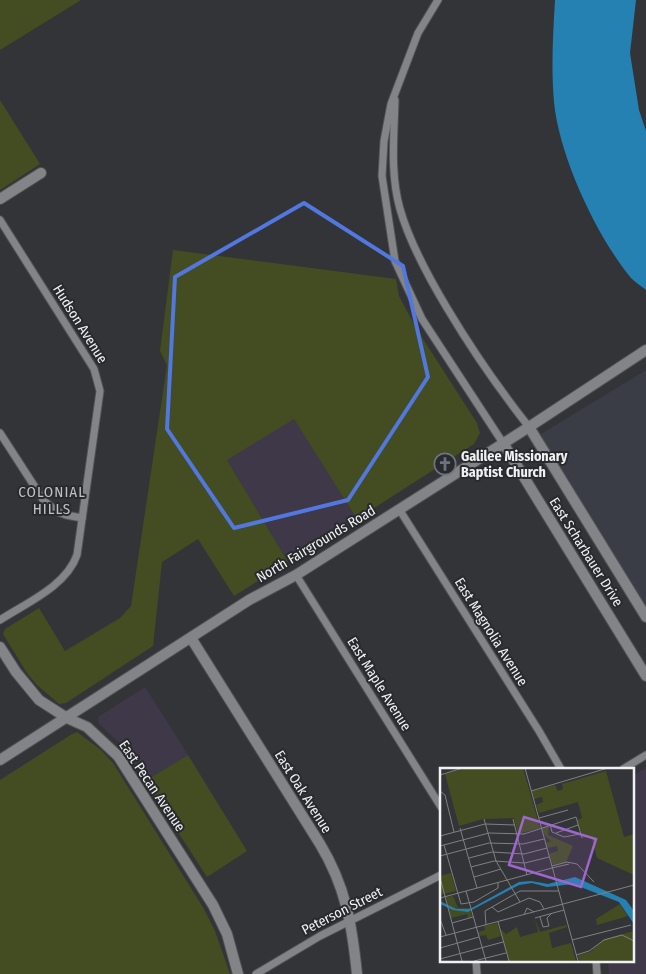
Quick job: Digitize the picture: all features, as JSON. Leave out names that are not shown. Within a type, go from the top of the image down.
[{"type":"main road","points":[[0,199],[41,173]]},
{"type":"main road","name":"North Fairgrounds Road","points":[[0,760],[264,592],[296,575],[503,444],[646,350]]},
{"type":"main road","name":"East Scharbauer Drive","points":[[529,427],[646,617]]},
{"type":"main road","name":"East Scharbauer Drive","points":[[503,444],[646,676]]},
{"type":"main road","name":"East Oak Avenue","points":[[191,638],[334,869],[350,921],[357,974]]},
{"type":"main road","name":"East Pecan Avenue","points":[[0,647],[34,695],[50,709],[90,729],[110,747],[126,767],[213,905],[227,934],[238,974]]},
{"type":"street","points":[[438,0],[418,33],[391,104],[384,141],[382,176],[395,261],[422,318],[503,444]]},
{"type":"street","points":[[395,92],[394,172],[400,210],[418,257],[457,324],[500,390],[529,427]]},
{"type":"street","name":"Hudson Avenue","points":[[0,220],[94,369],[98,378],[100,400],[76,557],[68,572],[51,588],[0,620]]},
{"type":"street","points":[[0,433],[44,501],[58,512],[82,518]]},
{"type":"street","name":"East Magnolia Avenue","points":[[399,509],[545,740],[560,768]]},
{"type":"street","name":"East Maple Avenue","points":[[296,575],[440,804]]},
{"type":"street","points":[[625,768],[646,754]]},
{"type":"street","name":"Peterson Street","points":[[256,974],[301,946],[440,876]]},
{"type":"highlighted area","points":[[304,203],[403,266],[428,377],[348,500],[234,528],[167,429],[175,277]]},
{"type":"shaded area","points":[[646,370],[646,607],[542,441],[541,434]]},
{"type":"shaded area","points":[[294,418],[357,519],[288,562],[227,460]]},
{"type":"shaded area","points":[[145,687],[188,755],[145,781],[121,744],[99,724],[98,717]]},
{"type":"shaded area","points":[[646,768],[646,974],[609,974],[608,962],[634,962],[634,775]]},
{"type":"green space","points":[[0,0],[81,0],[0,50]]},
{"type":"green space","points":[[0,100],[40,164],[0,190]]},
{"type":"green space","points":[[173,250],[396,279],[399,296],[416,328],[477,423],[480,433],[474,444],[357,519],[294,419],[227,460],[288,562],[234,596],[198,539],[162,562],[153,646],[66,703],[59,704],[37,685],[27,673],[3,634],[5,629],[39,608],[65,651],[120,618],[131,606],[167,365],[160,351]]},
{"type":"green space","points":[[77,732],[101,750],[113,763],[204,909],[215,931],[230,974],[0,974],[0,780]]},
{"type":"green space","points":[[188,755],[247,851],[207,877],[145,781]]},
{"type":"water","points":[[555,0],[636,0],[630,53],[639,110],[646,131],[646,290],[631,278],[605,241],[582,195],[563,147],[557,123],[553,89]]},
{"type":"place","name":"Galilee Missionary Baptist Church","points":[[445,464]]},
{"type":"district","name":"COLONIAL HILLS","points":[[52,500]]}]
